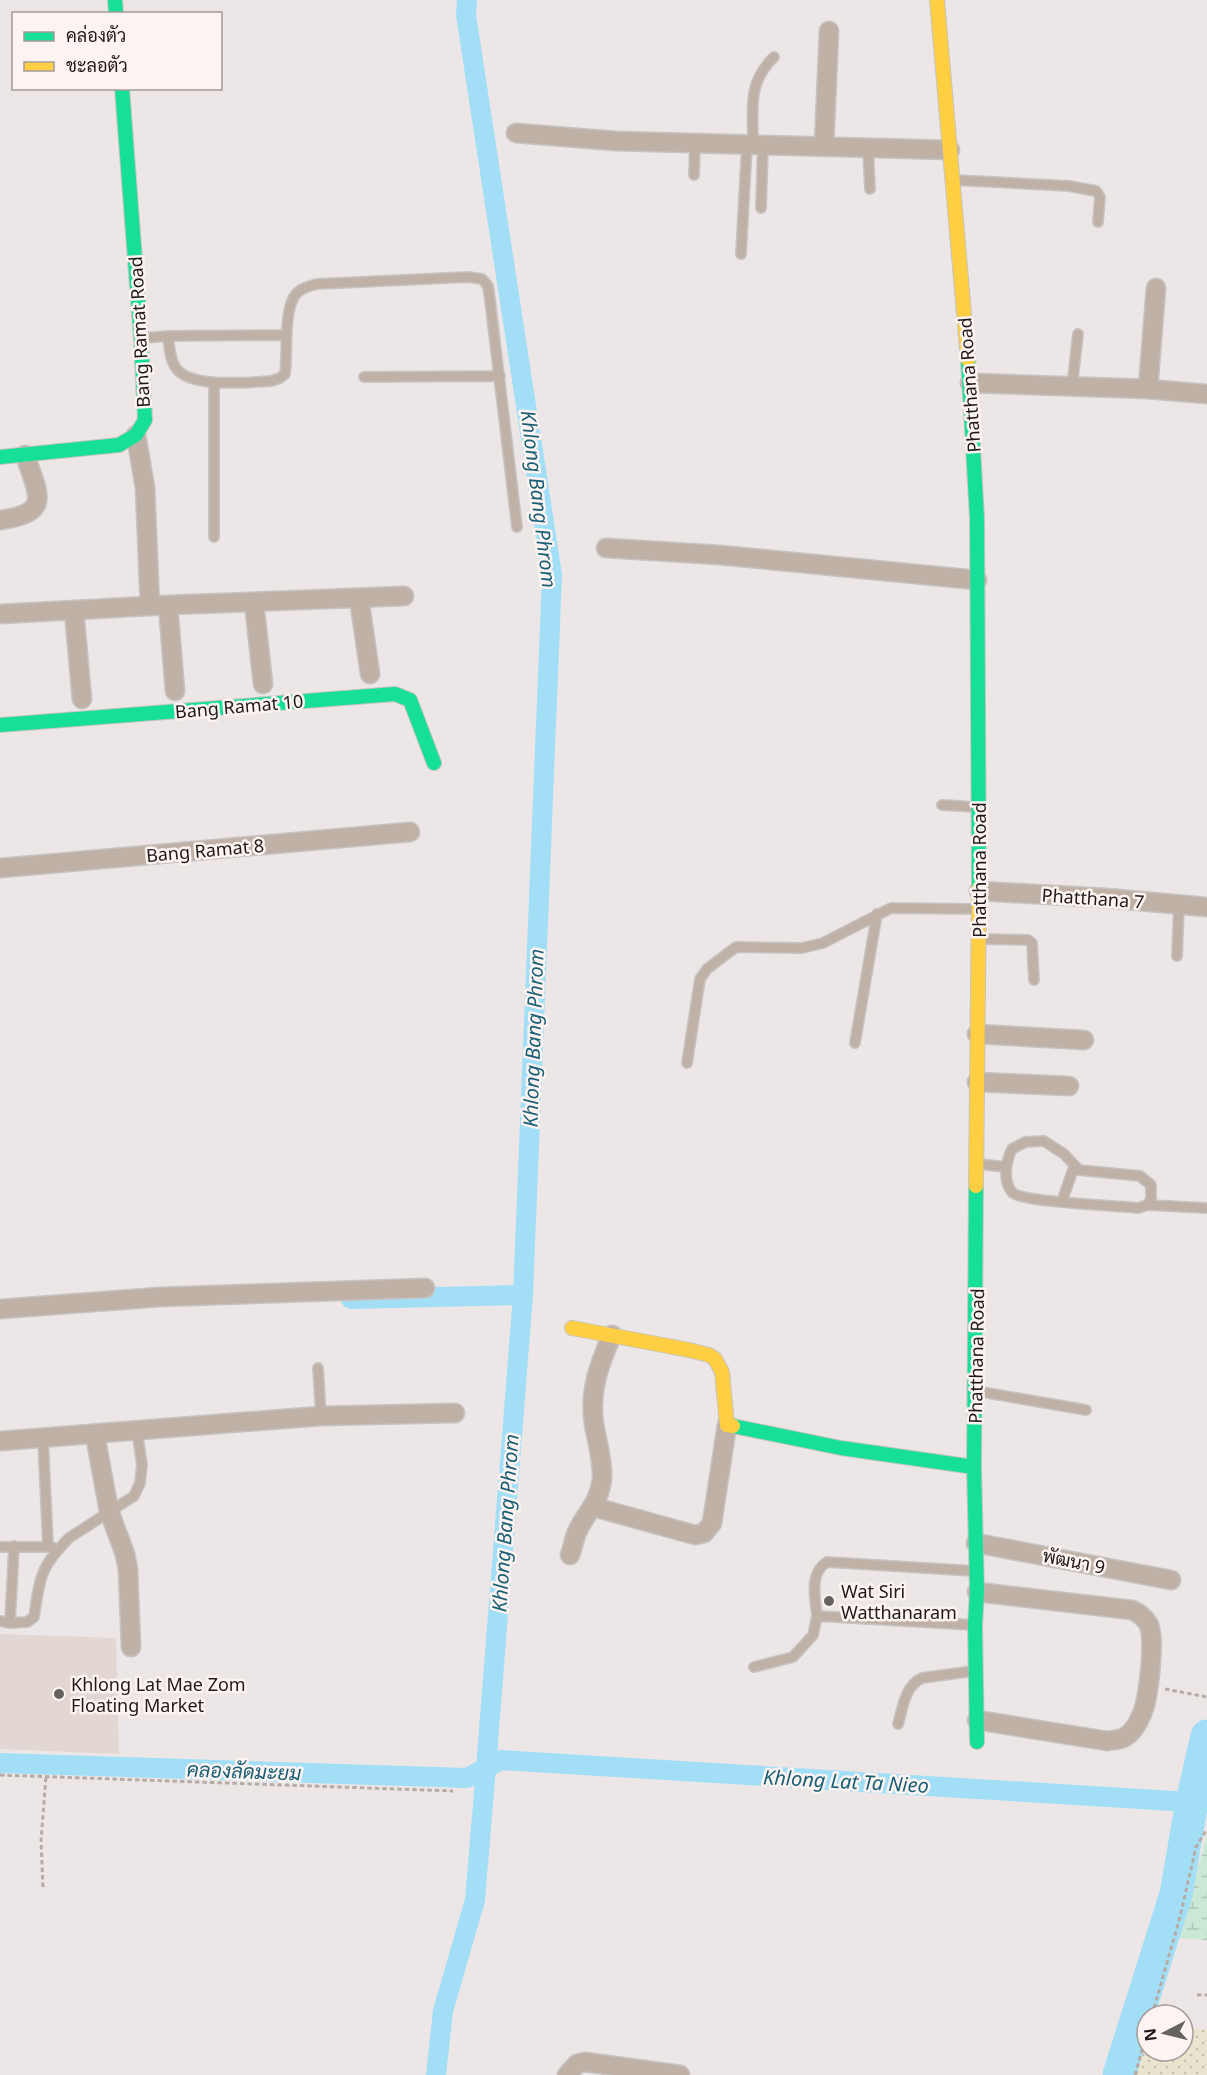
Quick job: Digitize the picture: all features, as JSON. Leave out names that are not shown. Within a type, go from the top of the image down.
[{"type":"street","name":"Phatthana Road","points":[[937,0],[970,382],[976,518],[979,939],[974,1467],[977,1571],[975,1625],[977,1742]]},
{"type":"street","points":[[825,146],[829,31]]},
{"type":"street","name":"Bang Ramat Road","points":[[0,457],[119,445],[136,435],[145,420],[122,90]]},
{"type":"street","points":[[516,133],[616,141],[950,150]]},
{"type":"street","points":[[1148,389],[1156,288]]},
{"type":"street","points":[[970,382],[1148,389],[1207,394]]},
{"type":"street","points":[[136,435],[145,488],[159,605],[175,691]]},
{"type":"street","points":[[0,520],[28,514],[36,506],[38,492],[25,455]]},
{"type":"street","points":[[606,548],[720,555],[977,580]]},
{"type":"street","points":[[0,614],[159,605],[404,596]]},
{"type":"street","points":[[359,598],[369,674]]},
{"type":"street","points":[[254,602],[263,684]]},
{"type":"street","points":[[74,611],[82,699]]},
{"type":"street","name":"Bang Ramat 10","points":[[0,725],[395,693],[410,700],[434,762]]},
{"type":"street","name":"Bang Ramat 8","points":[[0,868],[410,832]]},
{"type":"street","name":"Phatthana 7","points":[[979,900],[1179,904],[1207,907]]},
{"type":"street","points":[[977,1034],[1084,1040]]},
{"type":"street","points":[[977,1082],[1069,1086]]},
{"type":"street","points":[[0,1310],[160,1297],[425,1288]]},
{"type":"street","points":[[572,1328],[698,1352],[714,1358],[723,1374],[727,1425],[711,1523],[704,1533],[695,1535],[594,1507]]},
{"type":"street","points":[[570,1555],[577,1532],[594,1507],[602,1477],[592,1393],[598,1367],[612,1335]]},
{"type":"street","points":[[0,1441],[321,1416],[455,1413]]},
{"type":"street","points":[[727,1425],[841,1448],[974,1467]]},
{"type":"street","points":[[94,1435],[109,1511],[125,1554],[128,1570],[131,1647]]},
{"type":"street","name":"พัฒนา 9","points":[[976,1543],[1171,1580]]},
{"type":"street","points":[[977,1592],[1132,1610],[1138,1612],[1150,1627],[1152,1642],[1145,1706],[1136,1725],[1126,1736],[1118,1740],[1107,1741],[977,1720]]},
{"type":"street","points":[[567,2075],[577,2064],[585,2062],[680,2075]]},
{"type":"lane","points":[[761,208],[754,144],[753,95],[759,73],[774,57]]},
{"type":"lane","points":[[694,175],[695,143]]},
{"type":"lane","points":[[741,254],[754,144]]},
{"type":"lane","points":[[868,148],[870,189]]},
{"type":"lane","points":[[953,180],[1069,186],[1096,191],[1100,197],[1098,222]]},
{"type":"lane","points":[[168,336],[170,352],[176,369],[186,376],[214,383],[271,381],[285,374],[285,335],[293,299],[297,292],[308,286],[468,277],[482,279],[488,286],[517,527]]},
{"type":"lane","points":[[1072,387],[1078,334]]},
{"type":"lane","points":[[141,339],[168,336],[285,335]]},
{"type":"lane","points":[[364,377],[500,376]]},
{"type":"lane","points":[[214,383],[214,537]]},
{"type":"lane","points":[[942,805],[979,807]]},
{"type":"lane","points":[[687,1062],[700,979],[707,969],[736,947],[802,948],[823,943],[891,908],[979,900]]},
{"type":"lane","points":[[1176,956],[1179,904]]},
{"type":"lane","points":[[855,1043],[877,914]]},
{"type":"lane","points":[[979,939],[1028,940],[1032,943],[1034,980]]},
{"type":"lane","points":[[1148,1205],[1151,1198],[1151,1185],[1140,1176],[1079,1170],[1064,1154],[1044,1141],[1018,1144],[1012,1149],[1006,1167],[1010,1186],[1014,1193],[1024,1198],[1138,1208],[1148,1205],[1207,1208]]},
{"type":"lane","points":[[977,1164],[1006,1167]]},
{"type":"lane","points":[[1062,1202],[1074,1167]]},
{"type":"lane","points":[[318,1368],[321,1416]]},
{"type":"lane","points":[[976,1391],[1086,1410]]},
{"type":"lane","points":[[0,1621],[27,1622],[34,1617],[40,1578],[46,1565],[60,1547],[69,1538],[134,1496],[140,1483],[142,1465],[137,1431]]},
{"type":"lane","points":[[43,1438],[48,1546]]},
{"type":"lane","points":[[10,1623],[14,1546]]},
{"type":"lane","points":[[0,1547],[60,1547]]},
{"type":"lane","points":[[754,1667],[793,1657],[813,1635],[817,1616],[815,1574],[819,1566],[827,1562],[977,1571]]},
{"type":"lane","points":[[817,1616],[975,1625]]},
{"type":"lane","points":[[898,1724],[910,1687],[915,1681],[976,1670]]},
{"type":"path","points":[[1147,1685],[1207,1697]]},
{"type":"path","points":[[0,1775],[453,1791]]},
{"type":"path","points":[[43,1887],[41,1841],[45,1776]]},
{"type":"path","points":[[1155,2003],[1180,1917],[1196,1847],[1207,1829]]},
{"type":"path","points":[[1197,1995],[1207,1995]]},
{"type":"shaded area","name":"Khlong Lat Mae Zom Floating Market","points":[[0,1634],[116,1638],[119,1754],[0,1749]]},
{"type":"green space","points":[[1207,1836],[1207,1940],[1177,1938]]},
{"type":"sand","points":[[1195,2029],[1207,2030],[1207,2075],[1136,2075],[1140,2063],[1195,2063]]},
{"type":"waterway","name":"Khlong Bang Phrom","points":[[436,2075],[443,2011],[475,1900],[523,1295],[552,575],[466,15],[467,0]]},
{"type":"waterway","points":[[351,1299],[523,1295]]},
{"type":"waterway","points":[[1119,2075],[1176,1894],[1192,1802],[1207,1736]]},
{"type":"waterway","name":"Khlong Lat Ta Nieo","points":[[0,1763],[467,1778],[501,1760],[1207,1803]]},
{"type":"traffic: fast","points":[[115,0],[116,12]]},
{"type":"traffic: fast","points":[[0,457],[119,445],[136,435],[145,420],[122,90]]},
{"type":"traffic: fast","points":[[968,360],[977,518],[979,888]]},
{"type":"traffic: fast","points":[[0,725],[395,694],[410,700],[434,763]]},
{"type":"traffic: fast","points":[[976,1186],[974,1467],[977,1742]]},
{"type":"traffic: fast","points":[[733,1426],[841,1448],[974,1467]]},
{"type":"traffic: slow","points":[[937,0],[968,360]]},
{"type":"traffic: slow","points":[[976,1186],[979,888]]},
{"type":"traffic: slow","points":[[572,1328],[709,1355],[715,1359],[722,1372],[727,1425],[733,1426]]},
{"type":"place","name":"Wat Siri Watthanaram","points":[[829,1601]]},
{"type":"place","name":"Khlong Lat Mae Zom Floating Market","points":[[59,1694]]},
{"type":"water label","name":"คลองลัดมะยม","points":[[244,1771]]}]
